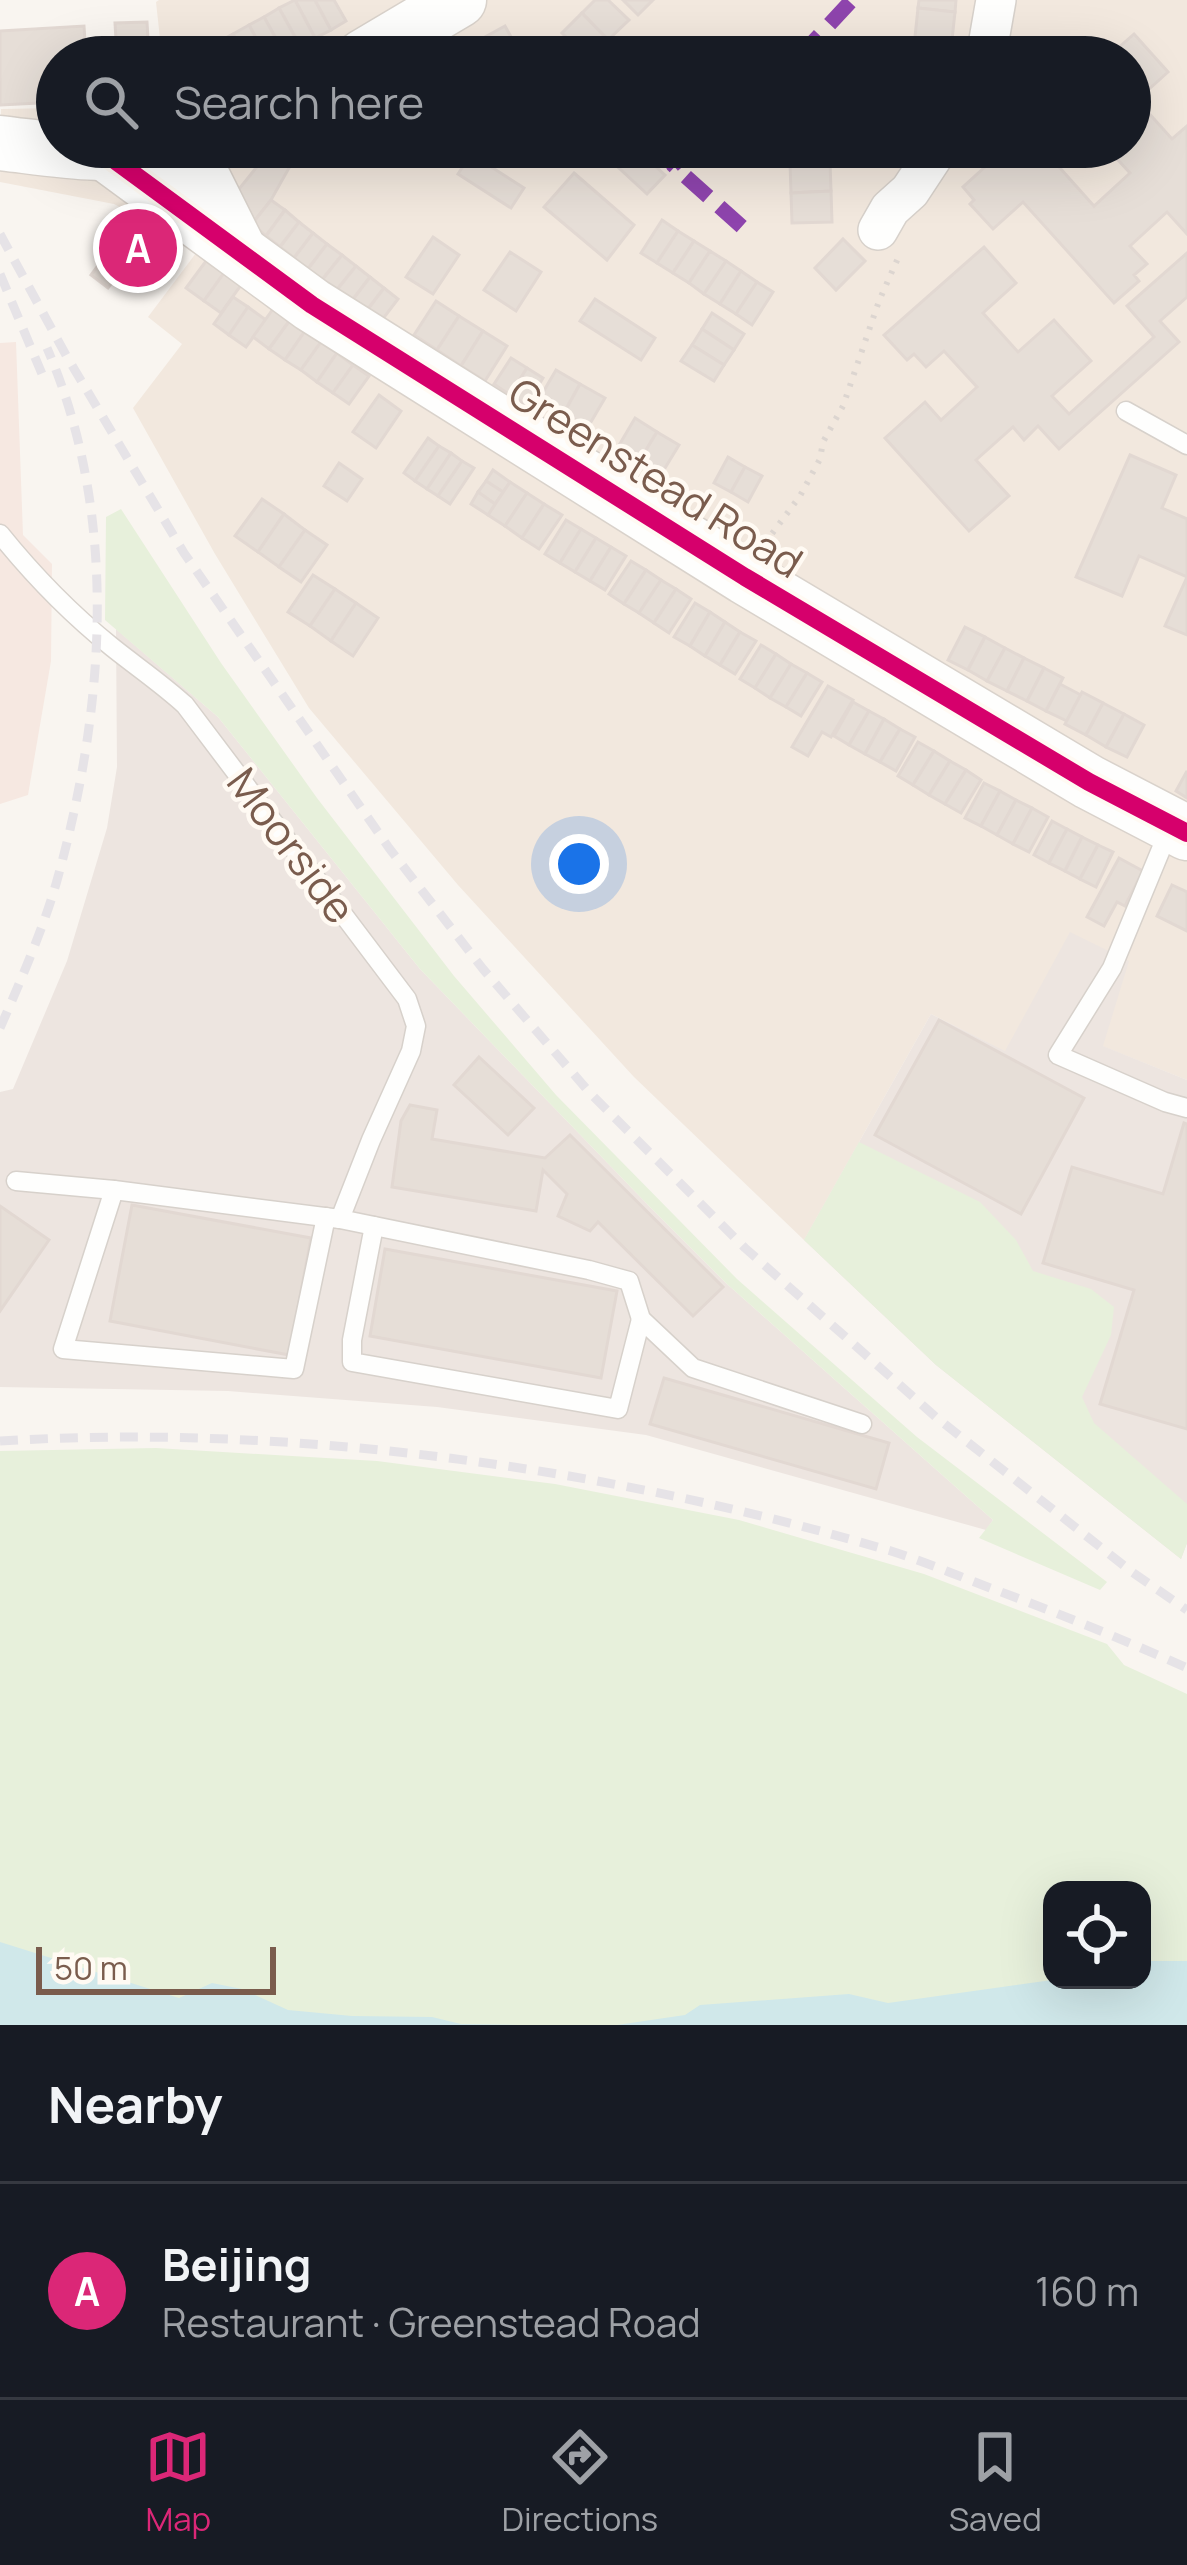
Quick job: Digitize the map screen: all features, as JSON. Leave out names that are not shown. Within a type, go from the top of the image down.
[{"type":"street","points":[[398,36],[459,0]]},
{"type":"street","points":[[990,36],[996,0]]},
{"type":"street","points":[[0,143],[36,146]]},
{"type":"street","name":"Greenstead Road","points":[[125,168],[312,305],[745,577],[1089,782],[1179,829]]},
{"type":"street","name":"Greenstead Road","points":[[200,168],[241,254]]},
{"type":"street","points":[[885,220],[925,168]]},
{"type":"lane","points":[[1126,411],[1187,445]]},
{"type":"lane","name":"Moorside","points":[[0,534],[57,597],[185,705],[407,999],[416,1026],[410,1051],[333,1218],[294,1369],[63,1349],[114,1190]]},
{"type":"lane","points":[[1179,829],[1112,968],[1058,1055],[1187,1108]]},
{"type":"lane","points":[[16,1180],[333,1218],[629,1281],[641,1319],[693,1368],[862,1424]]},
{"type":"lane","points":[[374,1226],[352,1362],[618,1409],[641,1319]]},
{"type":"path","points":[[745,577],[800,496],[843,406],[879,301],[885,220]]},
{"type":"shaded area","points":[[1187,0],[1187,1080],[1102,1046],[1006,1052],[931,1014],[804,1240],[634,1077],[458,885],[309,708],[133,408],[182,344],[148,317],[199,249],[114,204],[0,182],[1,109],[36,108],[36,168],[1151,168],[1151,36],[160,36],[156,2]]},
{"type":"shaded area","points":[[16,342],[23,535],[52,564],[51,661],[28,795],[0,804],[0,343]]},
{"type":"shaded area","points":[[116,629],[218,717],[420,969],[727,1284],[993,1520],[986,1530],[646,1435],[437,1407],[228,1391],[0,1387],[0,1092],[13,1089],[67,961],[107,828],[117,767]]},
{"type":"shaded area","points":[[1070,932],[1129,961],[1103,1046],[1187,1080],[1187,1543],[1181,1559],[936,1365],[804,1240],[931,1014],[1005,1051]]},
{"type":"green space","points":[[121,509],[221,663],[317,798],[454,976],[556,1095],[737,1279],[917,1437],[1107,1582],[1100,1590],[979,1538],[993,1520],[727,1284],[420,969],[218,717],[105,620],[106,517]]},
{"type":"green space","points":[[859,1142],[980,1202],[1016,1240],[1033,1271],[1091,1289],[1114,1307],[1111,1335],[1082,1397],[1094,1423],[1187,1504],[1187,1543],[1181,1559],[936,1365],[804,1240]]},
{"type":"green space","points":[[156,1448],[377,1461],[555,1484],[739,1520],[924,1574],[1107,1644],[1124,1665],[1187,1694],[1187,1970],[1151,1973],[1151,1881],[1043,1881],[1043,1982],[819,2025],[206,2025],[0,1972],[0,1451]]},
{"type":"water","points":[[0,1942],[179,1998],[212,1983],[242,1989],[288,2010],[518,2025],[0,2025]]},
{"type":"water","points":[[1151,1961],[1187,1961],[1187,2025],[617,2025],[685,2015],[700,2005],[849,1994],[888,2003],[1043,1981],[1043,1989],[1151,1989]]},
{"type":"building","points":[[295,0],[315,0],[331,30],[314,36]]},
{"type":"building","points":[[295,0],[314,36],[294,36],[279,8]]},
{"type":"building","points":[[315,0],[334,0],[346,21],[331,30]]},
{"type":"building","points":[[595,0],[608,0],[629,20],[612,36],[604,36],[582,13]]},
{"type":"building","points":[[623,0],[653,0],[638,15]]},
{"type":"building","points":[[919,0],[956,0],[955,12],[918,8]]},
{"type":"building","points":[[279,8],[294,36],[274,36],[264,17]]},
{"type":"building","points":[[918,8],[955,12],[952,36],[915,36]]},
{"type":"building","points":[[582,13],[604,36],[565,36],[562,33]]},
{"type":"building","points":[[264,17],[274,36],[255,36],[249,25]]},
{"type":"building","points":[[147,22],[148,36],[116,36],[115,23]]},
{"type":"building","points":[[249,25],[255,36],[234,36]]},
{"type":"building","points":[[84,26],[85,36],[36,36],[36,103],[0,105],[0,31]]},
{"type":"building","points":[[505,26],[510,36],[487,36]]},
{"type":"building","points":[[1151,53],[1168,72],[1151,87]]},
{"type":"building","points":[[1151,116],[1172,139],[1187,126],[1187,234],[1167,212],[1130,246],[1147,264],[1134,275],[1139,281],[1114,303],[1023,202],[993,229],[970,204],[974,200],[963,187],[984,168],[1060,168],[1094,206],[1130,173],[1125,168],[1151,168]]},
{"type":"building","points":[[256,168],[289,168],[252,224],[238,204],[239,189]]},
{"type":"building","points":[[462,168],[493,168],[524,188],[511,208],[458,174]]},
{"type":"building","points":[[619,168],[657,168],[665,175],[647,194]]},
{"type":"building","points":[[790,168],[830,168],[831,191],[791,193]]},
{"type":"building","points":[[574,173],[634,225],[607,260],[544,207]]},
{"type":"building","points":[[831,191],[832,222],[792,223],[791,193]]},
{"type":"building","points":[[271,200],[285,210],[266,236],[252,224]]},
{"type":"building","points":[[285,210],[299,222],[280,247],[266,236]]},
{"type":"building","points":[[134,217],[168,242],[150,266],[134,254],[108,288],[91,275]]},
{"type":"building","points":[[662,220],[678,231],[657,263],[641,253]]},
{"type":"building","points":[[299,222],[313,233],[294,258],[280,247]]},
{"type":"building","points":[[678,231],[694,241],[673,273],[657,263]]},
{"type":"building","points":[[313,233],[327,244],[308,269],[294,258]]},
{"type":"building","points":[[433,237],[459,255],[433,294],[406,277]]},
{"type":"building","points":[[843,239],[865,261],[836,290],[815,268]]},
{"type":"building","points":[[694,241],[710,251],[689,283],[673,273]]},
{"type":"building","points":[[327,244],[342,255],[322,280],[308,269]]},
{"type":"building","points":[[984,247],[1016,283],[983,313],[1018,352],[1054,320],[1091,361],[1052,396],[1069,414],[1154,337],[1127,306],[1187,253],[1187,297],[1160,321],[1179,342],[1059,449],[1038,426],[1024,440],[1013,427],[976,460],[1009,496],[969,531],[885,438],[925,402],[941,420],[977,387],[944,351],[926,367],[914,354],[907,360],[884,335]]},
{"type":"building","points":[[710,251],[726,261],[704,294],[689,283]]},
{"type":"building","points":[[510,252],[541,272],[516,311],[484,290]]},
{"type":"building","points":[[342,255],[356,266],[336,291],[322,280]]},
{"type":"building","points":[[206,261],[224,273],[204,301],[186,288]]},
{"type":"building","points":[[726,261],[741,271],[720,304],[704,294]]},
{"type":"building","points":[[356,266],[370,277],[351,302],[336,291]]},
{"type":"building","points":[[741,271],[757,282],[736,314],[720,304]]},
{"type":"building","points":[[224,273],[241,285],[221,313],[204,301]]},
{"type":"building","points":[[370,277],[384,288],[365,313],[351,302]]},
{"type":"building","points":[[757,282],[773,292],[752,325],[736,314]]},
{"type":"building","points":[[384,288],[398,299],[379,324],[365,313]]},
{"type":"building","points":[[233,297],[248,307],[229,335],[214,324]]},
{"type":"building","points":[[595,299],[655,338],[641,360],[580,321]]},
{"type":"building","points":[[436,301],[459,316],[437,350],[414,335]]},
{"type":"building","points":[[248,307],[266,320],[246,347],[229,335]]},
{"type":"building","points":[[273,309],[290,320],[269,349],[253,337]]},
{"type":"building","points":[[712,313],[744,334],[734,350],[702,329]]},
{"type":"building","points":[[459,316],[483,331],[461,366],[437,350]]},
{"type":"building","points":[[290,320],[305,331],[285,360],[269,349]]},
{"type":"building","points":[[702,329],[734,350],[724,365],[692,345]]},
{"type":"building","points":[[305,331],[321,342],[301,370],[285,360]]},
{"type":"building","points":[[483,331],[507,346],[485,381],[461,366]]},
{"type":"building","points":[[321,342],[337,353],[317,382],[301,370]]},
{"type":"building","points":[[692,345],[724,365],[714,381],[681,361]]},
{"type":"building","points":[[337,353],[353,365],[333,393],[317,382]]},
{"type":"building","points":[[511,358],[527,368],[510,395],[494,384]]},
{"type":"building","points":[[353,365],[369,376],[349,404],[333,393]]},
{"type":"building","points":[[527,368],[543,378],[527,405],[510,395]]},
{"type":"building","points":[[556,370],[580,384],[564,413],[539,399]]},
{"type":"building","points":[[580,384],[605,398],[588,427],[564,413]]},
{"type":"building","points":[[379,395],[401,411],[376,448],[353,432]]},
{"type":"building","points":[[635,418],[657,432],[640,460],[618,447]]},
{"type":"building","points":[[657,432],[679,445],[662,473],[640,460]]},
{"type":"building","points":[[428,438],[439,446],[415,481],[404,473]]},
{"type":"building","points":[[439,446],[451,453],[427,489],[415,481]]},
{"type":"building","points":[[451,453],[462,461],[438,496],[427,489]]},
{"type":"building","points":[[1130,455],[1176,475],[1162,508],[1187,519],[1187,577],[1139,556],[1122,596],[1076,577]]},
{"type":"building","points":[[728,457],[745,467],[731,492],[714,483]]},
{"type":"building","points":[[462,461],[474,468],[450,504],[438,496]]},
{"type":"building","points":[[339,463],[362,479],[347,501],[324,486]]},
{"type":"building","points":[[745,467],[762,476],[748,502],[731,492]]},
{"type":"building","points":[[493,470],[510,482],[503,492],[486,481]]},
{"type":"building","points":[[486,481],[503,492],[495,504],[478,492]]},
{"type":"building","points":[[510,482],[527,493],[505,526],[488,515]]},
{"type":"building","points":[[478,492],[495,504],[488,515],[471,504]]},
{"type":"building","points":[[527,493],[544,504],[522,538],[505,526]]},
{"type":"building","points":[[262,499],[284,514],[258,552],[235,536]]},
{"type":"building","points":[[544,504],[562,515],[539,549],[522,538]]},
{"type":"building","points":[[284,514],[305,530],[279,567],[258,552]]},
{"type":"building","points":[[566,520],[581,529],[560,563],[545,554]]},
{"type":"building","points":[[581,529],[596,538],[575,572],[560,563]]},
{"type":"building","points":[[305,530],[327,545],[301,582],[279,567]]},
{"type":"building","points":[[596,538],[611,547],[590,581],[575,572]]},
{"type":"building","points":[[611,547],[626,556],[605,590],[590,581]]},
{"type":"building","points":[[631,561],[646,570],[624,604],[609,594]]},
{"type":"building","points":[[646,570],[661,580],[639,613],[624,604]]},
{"type":"building","points":[[313,575],[335,589],[310,626],[288,612]]},
{"type":"building","points":[[1187,577],[1187,635],[1165,626]]},
{"type":"building","points":[[661,580],[676,589],[654,623],[639,613]]},
{"type":"building","points":[[335,589],[356,603],[331,641],[310,626]]},
{"type":"building","points":[[676,589],[691,599],[669,633],[654,623]]},
{"type":"building","points":[[356,603],[378,618],[353,656],[331,641]]},
{"type":"building","points":[[695,603],[710,612],[690,646],[674,637]]},
{"type":"building","points":[[710,612],[725,622],[705,656],[690,646]]},
{"type":"building","points":[[725,622],[740,632],[720,665],[705,656]]},
{"type":"building","points":[[965,627],[985,637],[968,670],[948,660]]},
{"type":"building","points":[[740,632],[756,641],[735,674],[720,665]]},
{"type":"building","points":[[985,637],[1005,648],[987,681],[968,670]]},
{"type":"building","points":[[761,645],[776,654],[755,688],[740,679]]},
{"type":"building","points":[[1005,648],[1024,658],[1007,691],[987,681]]},
{"type":"building","points":[[776,654],[791,664],[770,698],[755,688]]},
{"type":"building","points":[[1024,658],[1044,668],[1027,701],[1007,691]]},
{"type":"building","points":[[791,664],[807,673],[786,707],[770,698]]},
{"type":"building","points":[[1044,668],[1063,678],[1046,711],[1027,701]]},
{"type":"building","points":[[807,673],[822,682],[801,716],[786,707]]},
{"type":"building","points":[[1060,684],[1081,695],[1067,721],[1046,711]]},
{"type":"building","points":[[828,686],[853,700],[831,737],[822,732],[808,756],[792,747]]},
{"type":"building","points":[[1082,692],[1103,703],[1086,735],[1065,724]]},
{"type":"building","points":[[853,702],[869,711],[849,745],[834,736]]},
{"type":"building","points":[[1103,703],[1124,714],[1106,747],[1086,735]]},
{"type":"building","points":[[869,711],[884,719],[865,754],[849,745]]},
{"type":"building","points":[[1124,714],[1144,725],[1127,757],[1106,747]]},
{"type":"building","points":[[884,719],[900,729],[880,762],[865,754]]},
{"type":"building","points":[[900,729],[915,737],[896,771],[880,762]]},
{"type":"building","points":[[918,742],[934,751],[913,785],[898,776]]},
{"type":"building","points":[[934,751],[950,761],[929,795],[913,785]]},
{"type":"building","points":[[950,761],[966,770],[945,804],[929,795]]},
{"type":"building","points":[[966,770],[981,780],[961,813],[945,804]]},
{"type":"building","points":[[1187,771],[1187,798],[1176,791]]},
{"type":"building","points":[[984,783],[1000,791],[981,826],[965,818]]},
{"type":"building","points":[[1000,791],[1016,800],[997,835],[981,826]]},
{"type":"building","points":[[1016,800],[1032,808],[1013,844],[997,835]]},
{"type":"building","points":[[1032,808],[1048,817],[1029,852],[1013,844]]},
{"type":"building","points":[[1052,821],[1067,829],[1049,863],[1034,855]]},
{"type":"building","points":[[1067,829],[1082,837],[1065,871],[1049,863]]},
{"type":"building","points":[[1082,837],[1098,845],[1080,879],[1065,871]]},
{"type":"building","points":[[1098,845],[1113,852],[1096,887],[1080,879]]},
{"type":"building","points":[[1119,858],[1143,871],[1125,906],[1117,902],[1104,926],[1087,917]]},
{"type":"building","points":[[1172,885],[1187,892],[1187,931],[1157,916]]},
{"type":"building","points":[[939,1020],[1084,1098],[1021,1214],[875,1135]]},
{"type":"building","points":[[479,1057],[534,1108],[508,1135],[454,1085]]},
{"type":"building","points":[[410,1105],[437,1110],[432,1139],[545,1158],[570,1135],[723,1287],[693,1316],[598,1222],[590,1231],[558,1216],[567,1194],[543,1170],[536,1211],[392,1187],[401,1121]]},
{"type":"building","points":[[1184,1123],[1187,1429],[1100,1404],[1134,1290],[1043,1263],[1072,1167],[1163,1194]]},
{"type":"building","points":[[132,1205],[311,1238],[289,1355],[110,1321]]},
{"type":"building","points":[[0,1206],[49,1240],[0,1311]]},
{"type":"building","points":[[385,1249],[617,1291],[601,1378],[370,1336]]},
{"type":"building","points":[[664,1378],[889,1443],[876,1489],[650,1424]]},
{"type":"railway","points":[[0,234],[184,553],[389,848],[483,969],[590,1093],[745,1248],[937,1418],[1187,1610]]},
{"type":"railway","points":[[0,274],[42,374]]},
{"type":"railway","points":[[0,1028],[56,884],[86,751],[94,683],[95,546],[86,479],[70,412],[47,348]]},
{"type":"railway","points":[[0,1441],[111,1437],[337,1446],[450,1458],[674,1496],[903,1555],[1187,1668]]},
{"type":"marked path","points":[[819,36],[852,0]]},
{"type":"marked path","points":[[676,168],[751,235]]},
{"type":"cycle path","points":[[125,168],[312,305],[745,577],[1089,782],[1187,833]]},
{"type":"place","name":"Beijing","points":[[138,248]]}]
